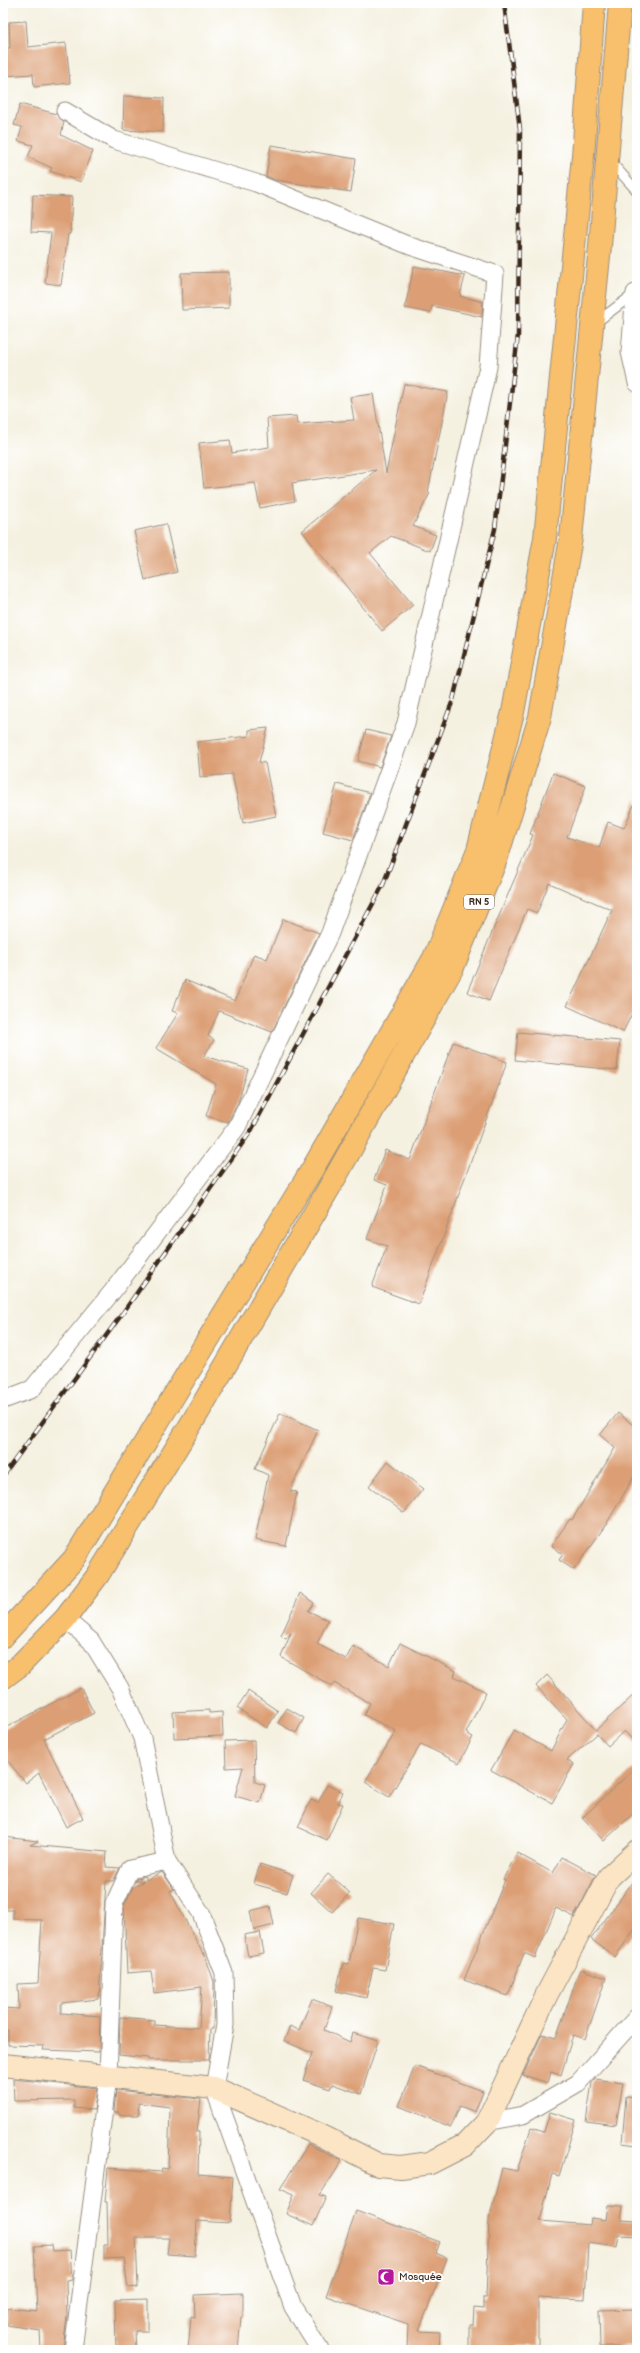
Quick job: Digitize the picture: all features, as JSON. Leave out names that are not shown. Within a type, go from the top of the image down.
[{"type":"highway","name":"RN 5","points":[[3,1636],[74,1559],[313,1168],[434,958],[478,850],[513,712],[545,538],[583,156],[594,3]]},
{"type":"highway","name":"RN 5","points":[[3,1678],[18,1666],[65,1619],[98,1575],[196,1416],[332,1183],[453,967],[497,857],[540,717],[571,538],[592,326],[620,3]]},
{"type":"main road","points":[[3,2065],[214,2088],[320,2135],[379,2165],[401,2167],[430,2163],[465,2145],[487,2122],[546,1996],[609,1877],[637,1851]]},
{"type":"street","points":[[3,1400],[32,1389],[112,1292],[237,1128],[330,933],[406,723],[488,366],[495,274],[410,246],[256,183],[114,140],[66,111]]},
{"type":"street","points":[[636,293],[630,352],[637,383]]},
{"type":"street","points":[[65,1619],[91,1641],[120,1688],[142,1738],[167,1861],[201,1913],[224,1973],[225,2025],[214,2088],[293,2307],[320,2350]]},
{"type":"street","points":[[73,2350],[108,2077],[114,1904],[130,1869],[167,1861]]},
{"type":"street","points":[[487,2122],[523,2114],[578,2083],[637,2017]]},
{"type":"lane","points":[[607,158],[637,191]]},
{"type":"lane","points":[[592,326],[636,293]]},
{"type":"building","points":[[26,21],[28,47],[66,43],[70,83],[34,87],[33,74],[3,76],[3,48],[10,48],[9,22]]},
{"type":"building","points":[[124,96],[164,98],[163,132],[123,130]]},
{"type":"building","points":[[20,104],[56,114],[64,122],[61,135],[93,151],[81,182],[50,171],[52,168],[28,157],[33,145],[18,141],[22,127],[14,125]]},
{"type":"building","points":[[271,145],[356,159],[351,192],[275,180],[266,176]]},
{"type":"building","points":[[33,195],[72,197],[70,234],[68,234],[61,285],[45,283],[51,233],[31,232]]},
{"type":"building","points":[[414,266],[465,276],[460,296],[483,302],[482,317],[432,306],[430,313],[405,308]]},
{"type":"building","points":[[229,272],[229,308],[182,310],[181,273]]},
{"type":"building","points":[[404,384],[448,392],[428,492],[430,493],[413,526],[436,535],[430,551],[391,536],[370,553],[413,605],[382,631],[302,531],[376,470],[292,483],[295,501],[260,508],[255,483],[204,488],[199,443],[230,440],[232,453],[269,447],[267,418],[296,416],[297,424],[354,420],[350,397],[373,394],[386,473]]},
{"type":"building","points":[[166,524],[177,572],[145,580],[134,531]]},
{"type":"building","points":[[268,728],[259,762],[265,763],[276,816],[243,823],[232,774],[200,777],[197,742],[249,736],[249,730]]},
{"type":"building","points":[[366,730],[391,736],[380,767],[358,761]]},
{"type":"building","points":[[553,773],[586,786],[567,837],[599,848],[608,822],[624,828],[637,798],[637,1003],[623,1032],[567,1006],[612,910],[549,883],[537,913],[527,909],[489,1001],[467,992],[533,835],[530,834]]},
{"type":"building","points":[[337,784],[370,793],[353,840],[323,832]]},
{"type":"building","points":[[283,919],[319,933],[272,1032],[219,1011],[208,1036],[214,1040],[204,1056],[248,1069],[238,1102],[228,1122],[206,1116],[216,1084],[156,1048],[178,1013],[172,1011],[185,980],[235,1001],[254,954],[267,959]]},
{"type":"building","points":[[518,1032],[620,1041],[617,1070],[515,1060]]},
{"type":"building","points":[[453,1042],[507,1062],[419,1304],[372,1287],[387,1246],[367,1239],[387,1185],[374,1180],[385,1150],[410,1160]]},
{"type":"building","points":[[280,1413],[318,1430],[290,1491],[297,1492],[286,1546],[255,1540],[268,1475],[255,1469]]},
{"type":"building","points":[[618,1413],[637,1428],[637,1471],[607,1523],[574,1570],[559,1560],[563,1554],[551,1546],[570,1519],[572,1520],[615,1448],[600,1435]]},
{"type":"building","points":[[388,1461],[423,1489],[404,1513],[369,1486]]},
{"type":"building","points":[[300,1593],[314,1603],[308,1611],[328,1620],[317,1644],[346,1659],[353,1646],[389,1666],[400,1643],[456,1671],[454,1676],[486,1692],[466,1733],[473,1737],[459,1763],[421,1744],[389,1797],[365,1782],[396,1731],[364,1715],[370,1703],[334,1683],[332,1686],[281,1657],[291,1633],[286,1639],[281,1636]]},
{"type":"building","points":[[547,1675],[596,1730],[637,1692],[637,1744],[624,1731],[608,1746],[597,1734],[567,1760],[574,1764],[552,1803],[491,1770],[514,1730],[551,1751],[567,1719],[536,1686]]},
{"type":"building","points":[[81,1688],[94,1713],[44,1739],[83,1818],[66,1827],[39,1773],[26,1783],[7,1760],[3,1752],[3,1729]]},
{"type":"building","points":[[248,1691],[278,1711],[267,1728],[237,1708]]},
{"type":"building","points":[[287,1708],[304,1718],[296,1733],[278,1723]]},
{"type":"building","points":[[209,1710],[209,1713],[222,1712],[223,1736],[174,1738],[173,1712]]},
{"type":"building","points":[[254,1740],[255,1782],[265,1785],[260,1803],[235,1796],[243,1767],[226,1768],[225,1741]]},
{"type":"building","points":[[637,1766],[637,1810],[604,1841],[582,1818]]},
{"type":"building","points":[[327,1785],[343,1792],[338,1803],[343,1804],[327,1840],[298,1827],[311,1800],[318,1803]]},
{"type":"building","points":[[3,1837],[38,1841],[30,1845],[107,1852],[106,1867],[120,1868],[113,1881],[106,1881],[99,1999],[61,2003],[61,2013],[100,2016],[99,2052],[43,2050],[44,2046],[8,2045],[8,2030],[3,2030],[3,2008],[19,2009],[18,1984],[38,1983],[42,1920],[13,1919],[13,1910],[3,1910]]},
{"type":"building","points":[[517,1853],[553,1873],[562,1857],[596,1875],[574,1917],[556,1908],[535,1958],[524,1953],[508,1996],[464,1980],[505,1880],[503,1879]]},
{"type":"building","points":[[260,1864],[293,1875],[287,1893],[254,1884]]},
{"type":"building","points":[[162,1872],[174,1889],[170,1891],[204,1956],[204,1952],[214,1982],[213,2029],[210,2029],[209,2060],[148,2060],[148,2058],[119,2055],[120,2017],[154,2020],[154,2025],[199,2028],[202,1987],[154,1993],[151,1971],[127,1973],[124,1906],[133,1887],[144,1881],[135,1881],[137,1878],[146,1876],[146,1880]]},
{"type":"building","points":[[328,1874],[350,1893],[332,1912],[311,1893]]},
{"type":"building","points":[[637,1876],[637,1926],[615,1957],[591,1939]]},
{"type":"building","points":[[270,1906],[274,1925],[254,1930],[250,1911]]},
{"type":"building","points":[[358,1918],[394,1924],[385,1970],[373,1968],[366,1998],[336,1991],[343,1963],[349,1964]]},
{"type":"building","points":[[260,1932],[264,1953],[248,1956],[244,1935]]},
{"type":"building","points":[[580,1969],[606,1978],[585,2039],[573,2035],[561,2075],[551,2072],[548,2083],[523,2075],[542,2034],[556,2038]]},
{"type":"building","points":[[312,1999],[332,2007],[324,2030],[350,2042],[353,2033],[378,2041],[361,2094],[332,2084],[330,2089],[303,2080],[312,2053],[284,2041],[290,2026],[299,2030]]},
{"type":"building","points":[[415,2066],[483,2091],[475,2112],[460,2106],[451,2127],[399,2106]]},
{"type":"building","points":[[13,2079],[97,2088],[94,2110],[74,2108],[74,2100],[14,2101]]},
{"type":"building","points":[[595,2079],[623,2083],[616,2125],[586,2121],[592,2083]]},
{"type":"building","points":[[116,2090],[201,2099],[197,2132],[199,2132],[198,2174],[233,2177],[230,2223],[197,2221],[195,2256],[167,2254],[169,2238],[136,2238],[138,2287],[128,2288],[124,2258],[104,2259],[104,2244],[108,2244],[107,2202],[105,2202],[108,2168],[161,2172],[162,2168],[168,2169],[170,2107],[138,2103],[139,2115],[119,2115],[119,2112],[114,2112]]},
{"type":"building","points":[[626,2096],[637,2097],[637,2145],[622,2143]]},
{"type":"building","points":[[550,2112],[576,2120],[559,2176],[552,2174],[540,2221],[590,2225],[591,2218],[606,2220],[608,2205],[623,2206],[621,2220],[637,2221],[637,2236],[619,2235],[617,2247],[588,2243],[585,2300],[538,2298],[538,2345],[517,2345],[517,2350],[469,2350],[469,2324],[473,2324],[474,2308],[483,2309],[483,2298],[486,2298],[489,2220],[502,2168],[517,2171],[531,2128],[544,2132]]},
{"type":"building","points":[[308,2144],[342,2161],[320,2195],[326,2197],[313,2226],[286,2214],[294,2195],[280,2189]]},
{"type":"building","name":"Mosquée","points":[[356,2211],[440,2242],[436,2253],[447,2258],[419,2331],[440,2332],[439,2350],[407,2350],[408,2324],[326,2296]]},
{"type":"building","points":[[51,2245],[52,2251],[70,2250],[72,2280],[66,2281],[67,2316],[63,2350],[41,2350],[40,2330],[6,2325],[8,2308],[37,2311],[34,2246]]},
{"type":"building","points":[[243,2293],[243,2317],[241,2317],[238,2350],[188,2350],[191,2316],[195,2317],[194,2295]]},
{"type":"building","points":[[148,2299],[148,2331],[135,2331],[136,2350],[116,2350],[115,2300]]},
{"type":"building","points":[[635,2309],[635,2312],[637,2312],[637,2347],[600,2347],[599,2310]]},
{"type":"railway","points":[[3,1476],[122,1314],[251,1131],[383,885],[453,700],[495,529],[518,335],[520,129],[504,3]]},
{"type":"place","name":"Mosquée","points":[[386,2277]]}]
